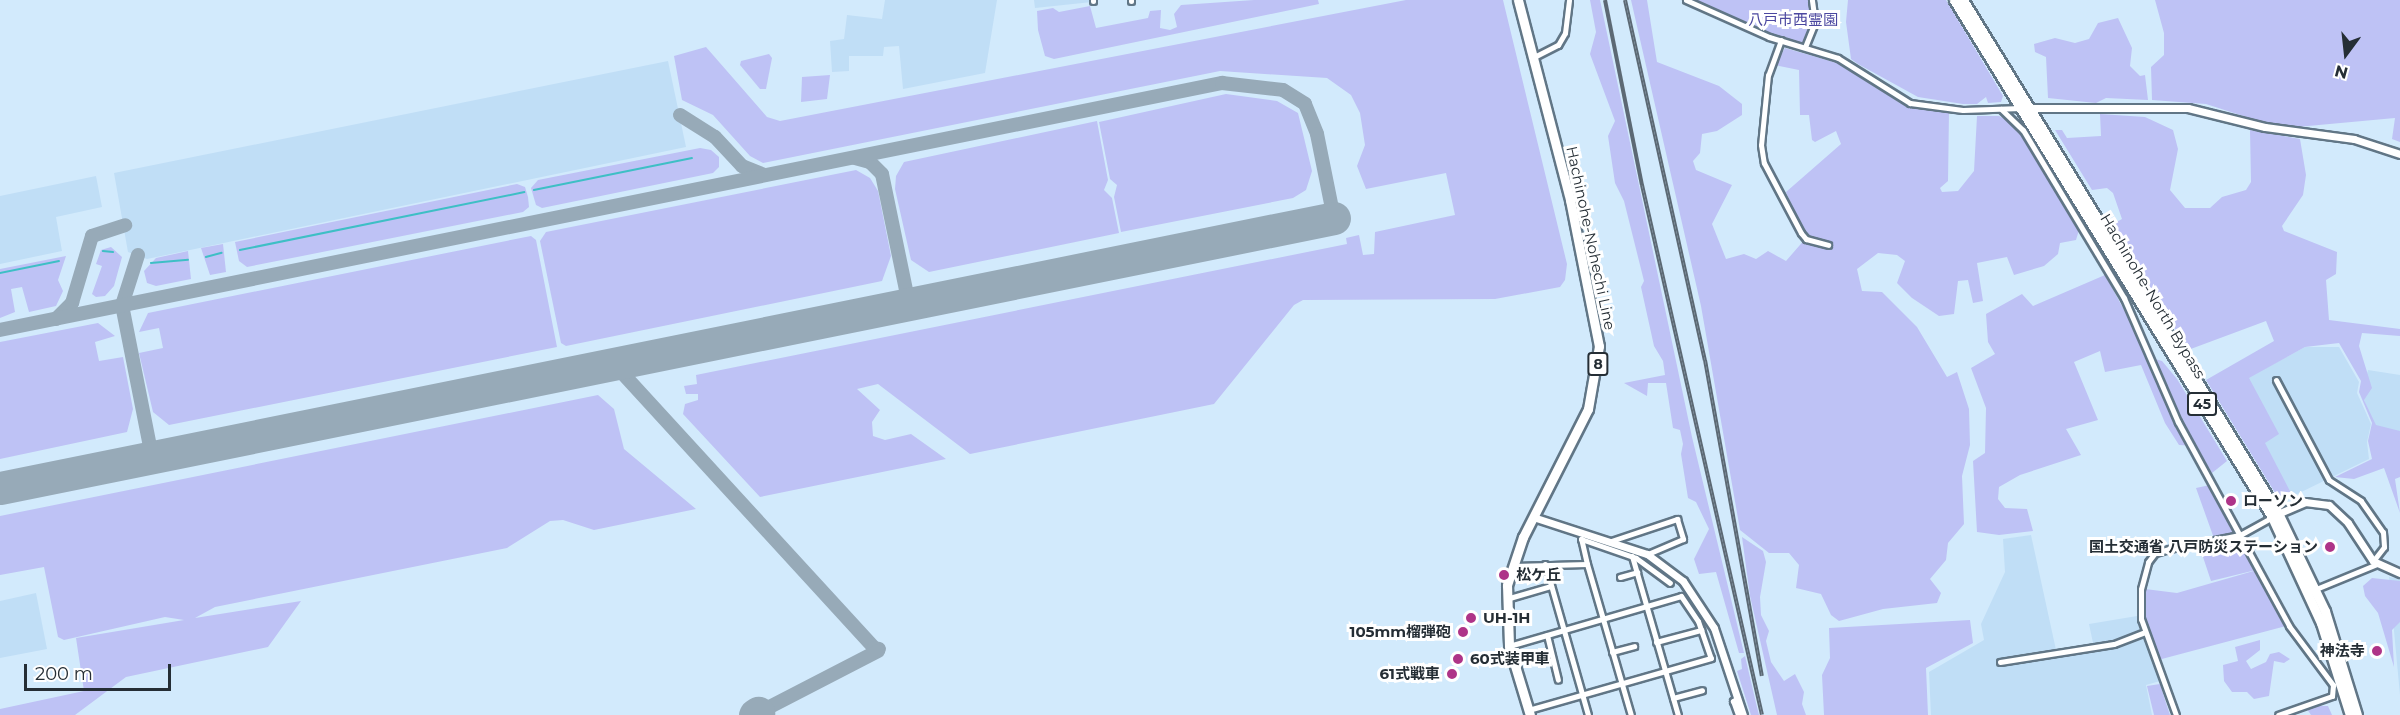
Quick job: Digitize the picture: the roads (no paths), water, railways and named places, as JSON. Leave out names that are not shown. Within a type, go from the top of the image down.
[{"type":"main road","name":"Hachinohe-Nohechi Line","points":[[1518,0],[1570,200],[1599,346],[1588,409],[1533,517],[1511,566],[1505,599],[1509,646],[1529,713]]},
{"type":"main road","name":"Hachinohe-North Bypass","points":[[1954,0],[2025,108]]},
{"type":"main road","name":"Hachinohe-North Bypass","points":[[1963,0],[2025,108],[2275,515],[2316,590],[2357,715]]},
{"type":"main road","name":"Hachinohe-North Bypass","points":[[2275,515],[2314,606],[2337,684],[2350,715]]},
{"type":"street","points":[[1534,57],[1558,45],[1565,33],[1569,0]]},
{"type":"street","points":[[1686,0],[1781,40],[1838,58],[1910,103],[1964,110],[2188,108],[2265,127],[2354,139],[2400,154]]},
{"type":"street","points":[[1805,46],[1815,22],[1812,0]]},
{"type":"street","points":[[1781,40],[1768,75],[1761,145],[1764,163],[1806,239],[1828,245]]},
{"type":"street","points":[[2001,109],[2023,129],[2124,298],[2174,414],[2289,626],[2337,684],[2332,696],[2278,715]]},
{"type":"street","points":[[2276,380],[2330,480],[2361,501],[2383,532],[2384,547],[2375,562],[2316,590]]},
{"type":"street","points":[[2175,715],[2145,632],[2141,589],[2148,562],[2156,553],[2240,535],[2275,515],[2305,502],[2329,505],[2348,523],[2375,562],[2400,573]]},
{"type":"street","points":[[1533,517],[1647,554],[1683,581],[1706,612],[1743,715]]},
{"type":"street","points":[[1611,541],[1677,519],[1682,541],[1647,554]]},
{"type":"street","points":[[1631,715],[1581,539],[1632,556],[1670,583]]},
{"type":"street","points":[[1632,556],[1678,715]]},
{"type":"street","points":[[1545,564],[1588,715]]},
{"type":"street","points":[[1511,566],[1587,564]]},
{"type":"street","points":[[1620,577],[1637,572]]},
{"type":"street","points":[[1505,599],[1551,586]]},
{"type":"street","points":[[1509,646],[1681,596],[1701,630],[1711,658],[1582,695],[1529,713]]},
{"type":"street","points":[[1656,642],[1701,630]]},
{"type":"street","points":[[2000,662],[2114,644],[2145,632]]},
{"type":"street","points":[[1547,635],[1558,680]]},
{"type":"street","points":[[1612,652],[1634,646]]},
{"type":"street","points":[[1673,698],[1702,690]]},
{"type":"street","points":[[1738,698],[1733,701],[1738,715]]},
{"type":"waterway","points":[[534,190],[692,158]]},
{"type":"waterway","points":[[240,250],[524,192]]},
{"type":"waterway","points":[[103,251],[113,252]]},
{"type":"waterway","points":[[206,257],[221,253]]},
{"type":"waterway","points":[[151,263],[188,260]]},
{"type":"waterway","points":[[0,273],[59,261]]},
{"type":"railway","points":[[1605,0],[1642,185],[1762,715]]},
{"type":"railway","points":[[1625,0],[1705,360],[1762,676]]},
{"type":"place","name":"ローソン","points":[[2231,501]]},
{"type":"place","name":"国土交通省 八戸防災ステーション","points":[[2330,547]]},
{"type":"place","name":"松ケ丘","points":[[1504,575]]},
{"type":"place","name":"UH-1H","points":[[1471,618]]},
{"type":"place","name":"105mm榴弾砲","points":[[1463,632]]},
{"type":"place","name":"神法寺","points":[[2377,651]]},
{"type":"place","name":"60式装甲車","points":[[1458,659]]},
{"type":"place","name":"61式戦車","points":[[1452,674]]},
{"type":"park label","name":"八戸市西霊園","points":[[1793,20]]}]
